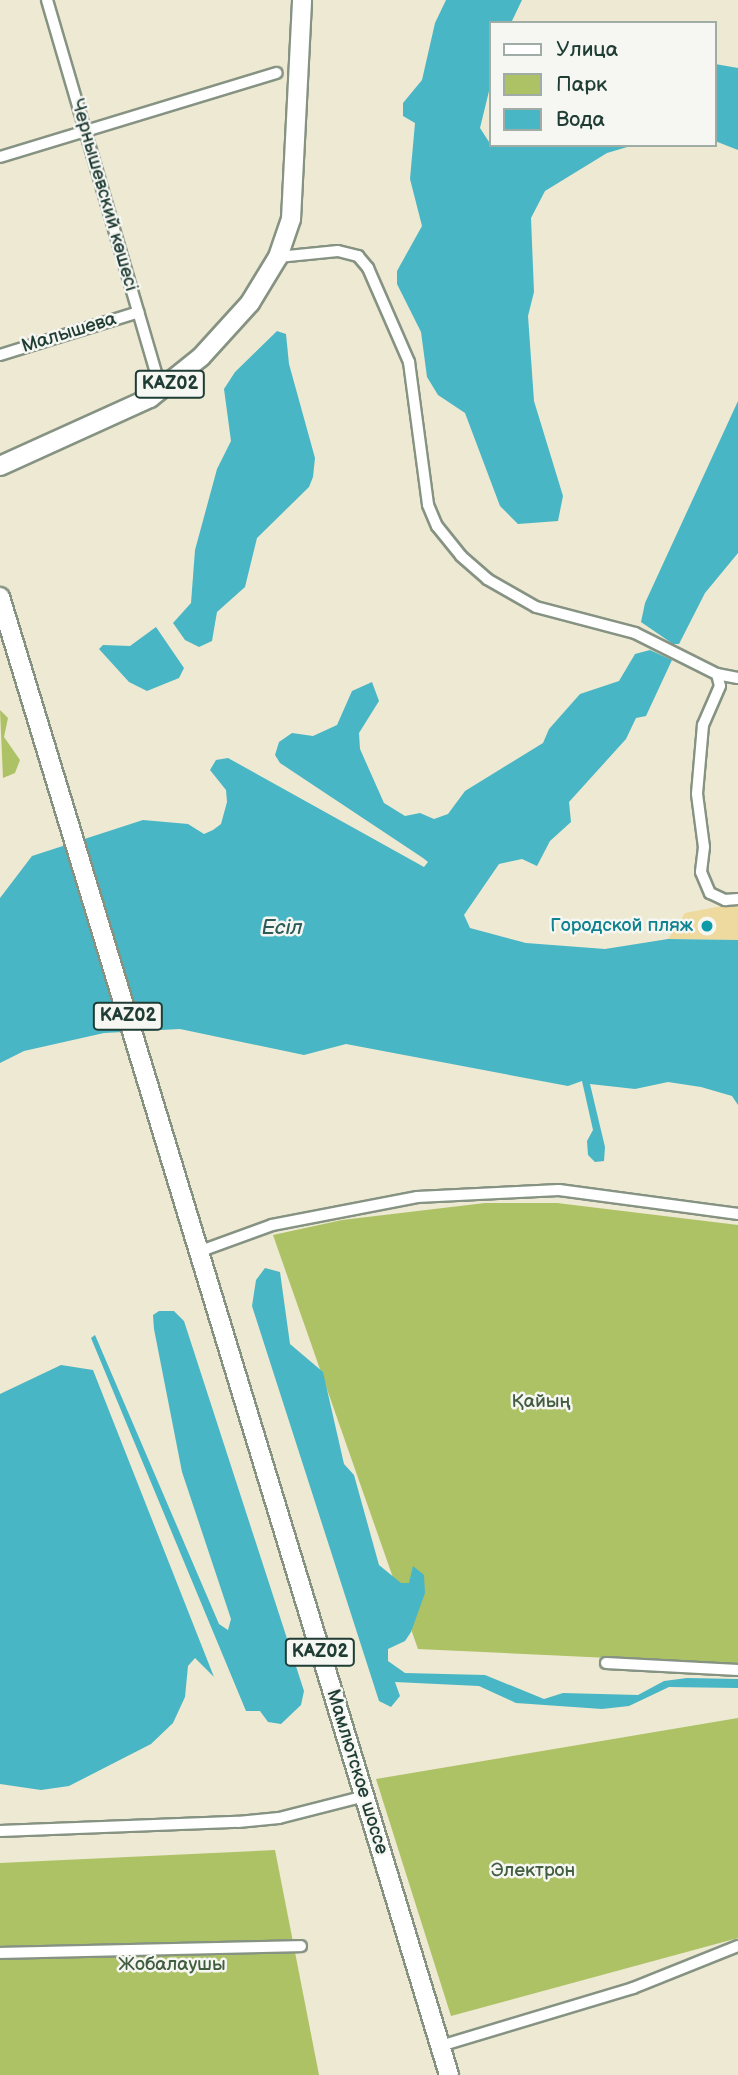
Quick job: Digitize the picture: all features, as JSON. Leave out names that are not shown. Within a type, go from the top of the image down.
[{"type":"highway","name":"KAZ02","points":[[0,466],[161,390],[227,331],[278,257],[286,237],[295,183],[302,0]]},
{"type":"highway","name":"Мамлютское шоссе","points":[[0,597],[449,2075]]},
{"type":"street","name":"Чернышевский көшесі","points":[[47,0],[161,390]]},
{"type":"street","points":[[0,157],[277,73]]},
{"type":"street","points":[[278,257],[338,251],[358,256],[368,268],[409,362],[428,505],[437,526],[461,556],[487,579],[536,607],[635,633],[682,653],[718,674],[738,678]]},
{"type":"street","name":"Малышева","points":[[0,355],[139,312]]},
{"type":"street","points":[[718,674],[720,686],[703,725],[697,793],[704,847],[701,872],[710,893],[725,901],[738,899]]},
{"type":"street","points":[[198,1252],[272,1225],[416,1197],[559,1190],[738,1214]]},
{"type":"street","points":[[606,1663],[738,1670]]},
{"type":"street","points":[[0,1831],[251,1821],[365,1796]]},
{"type":"street","points":[[0,1953],[301,1946]]},
{"type":"street","points":[[440,2046],[633,1988],[738,1946]]},
{"type":"green space","points":[[0,710],[8,718],[4,737],[20,760],[15,773],[3,778]]},
{"type":"green space","name":"Қайың","points":[[485,1203],[557,1203],[738,1225],[738,1664],[418,1649],[273,1235],[342,1220]]},
{"type":"green space","name":"Электрон","points":[[738,1718],[738,1938],[451,2016],[376,1779]]},
{"type":"green space","name":"Жобалаушы","points":[[275,1850],[319,2075],[0,2075],[0,1863]]},
{"type":"sand","name":"Городской пляж","points":[[738,903],[738,940],[668,939],[685,913]]},
{"type":"water","points":[[446,0],[522,0],[512,21],[490,21],[490,87],[480,128],[490,147],[627,147],[607,153],[545,191],[531,218],[534,292],[528,316],[534,401],[563,496],[558,521],[518,524],[500,506],[465,413],[438,395],[427,377],[421,332],[397,284],[397,271],[422,226],[410,179],[415,123],[403,116],[403,103],[422,80],[435,23]]},
{"type":"water","points":[[717,64],[738,68],[738,150],[717,142]]},
{"type":"water","points":[[277,331],[286,334],[289,364],[315,458],[313,477],[309,487],[257,538],[245,587],[217,612],[212,641],[199,647],[185,640],[173,623],[191,603],[195,550],[217,469],[231,441],[224,389],[235,372]]},
{"type":"water","points":[[738,401],[738,553],[705,593],[679,644],[673,644],[641,622],[645,603]]},
{"type":"water","points":[[156,627],[184,668],[179,678],[147,691],[129,682],[99,649],[103,645],[130,646]]},
{"type":"water","name":"Есіл","points":[[650,650],[672,660],[646,716],[636,718],[626,739],[569,802],[571,822],[550,841],[537,866],[522,859],[499,864],[464,915],[470,928],[526,943],[605,949],[668,939],[738,940],[738,1105],[732,1096],[701,1087],[668,1082],[635,1089],[590,1084],[605,1147],[604,1161],[595,1162],[588,1155],[587,1141],[593,1130],[582,1081],[568,1086],[346,1044],[304,1055],[180,1029],[104,1033],[24,1051],[0,1063],[0,898],[32,856],[143,820],[188,824],[204,834],[213,830],[221,824],[227,802],[226,790],[210,770],[216,760],[228,758],[424,867],[428,862],[423,858],[280,763],[275,755],[279,742],[292,733],[313,736],[337,725],[352,691],[372,682],[379,701],[359,733],[360,749],[384,803],[405,816],[420,813],[434,819],[448,814],[465,791],[543,743],[549,729],[580,694],[619,681],[635,654]]},
{"type":"water","points":[[265,1268],[280,1272],[290,1344],[323,1372],[344,1464],[354,1475],[379,1565],[401,1583],[409,1583],[413,1566],[424,1575],[425,1593],[411,1632],[405,1641],[388,1649],[388,1661],[405,1673],[485,1675],[544,1699],[563,1693],[638,1695],[664,1681],[687,1678],[738,1679],[738,1688],[669,1687],[629,1706],[602,1709],[516,1703],[479,1686],[395,1682],[400,1696],[391,1707],[379,1701],[252,1306],[256,1280]]},
{"type":"water","points":[[159,1311],[174,1311],[184,1321],[304,1691],[301,1705],[281,1724],[268,1722],[260,1711],[246,1711],[91,1338],[95,1335],[219,1624],[228,1630],[231,1619],[182,1472],[154,1329],[153,1315]]},
{"type":"water","points":[[61,1365],[93,1370],[214,1677],[195,1658],[188,1666],[185,1697],[173,1723],[151,1744],[69,1786],[41,1790],[0,1784],[0,1394]]},
{"type":"place","name":"Городской пляж","points":[[707,926]]}]
